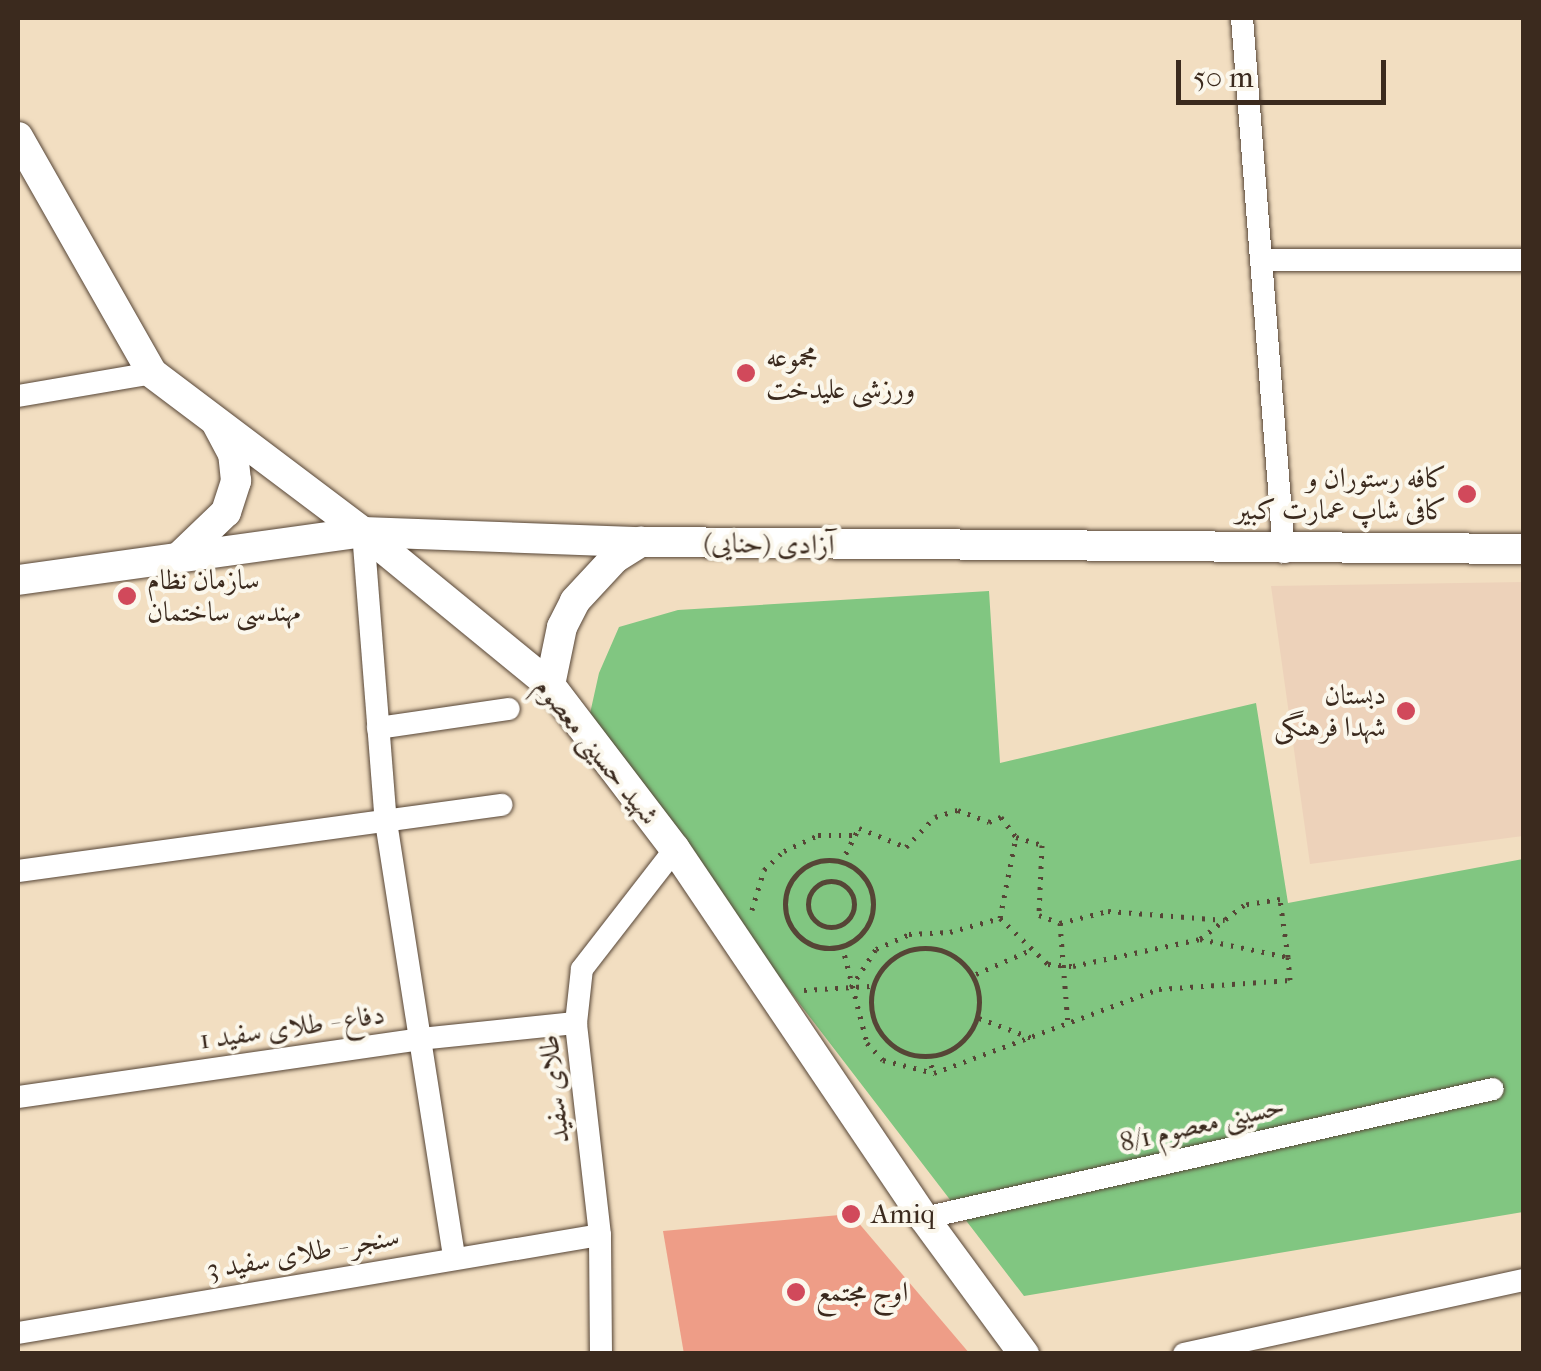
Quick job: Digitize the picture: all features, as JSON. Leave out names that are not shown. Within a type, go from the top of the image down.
[{"type":"main road","name":"شهید حسینی معصوم","points":[[21,151],[152,373],[363,532],[550,684],[675,849],[924,1218],[1024,1354]]},
{"type":"main road","points":[[179,557],[226,512],[236,482],[232,454],[216,422]]},
{"type":"main road","name":"آزادی (حنایی)","points":[[18,580],[363,532],[640,542],[1284,552],[1524,549]]},
{"type":"main road","points":[[550,684],[562,627],[576,601],[615,558],[640,542]]},
{"type":"street","points":[[1242,18],[1284,552]]},
{"type":"street","points":[[1261,260],[1524,260]]},
{"type":"street","points":[[18,396],[152,373]]},
{"type":"street","points":[[363,532],[386,822],[454,1257]]},
{"type":"street","points":[[378,728],[509,709]]},
{"type":"street","points":[[18,872],[502,805]]},
{"type":"street","name":"طلای سفید","points":[[601,1354],[600,1236],[576,1023],[582,969],[675,849]]},
{"type":"street","name":"دفاع - طلای سفید 1","points":[[18,1097],[420,1038],[576,1023]]},
{"type":"street","name":"حسینی معصوم 8/1","points":[[924,1218],[1492,1089]]},
{"type":"street","name":"سنجر - طلای سفید 3","points":[[18,1333],[454,1257],[600,1236]]},
{"type":"street","points":[[1184,1354],[1524,1280]]},
{"type":"path","points":[[841,863],[859,828],[906,846],[935,817],[958,810],[988,822],[1000,817],[1016,836],[1042,845],[1038,915],[1060,923],[1108,912],[1225,920]]},
{"type":"path","points":[[752,910],[764,870],[784,851],[818,835],[855,836]]},
{"type":"path","points":[[1000,918],[1016,836]]},
{"type":"path","points":[[841,863],[857,869],[872,892],[871,920],[853,942],[826,949],[800,939],[785,916],[786,888],[804,866],[841,863]]},
{"type":"path","points":[[836,879],[851,890],[856,908],[845,924],[826,928],[811,918],[807,899],[817,883],[836,879]]},
{"type":"path","points":[[842,945],[867,1042],[882,1060],[934,1072],[1159,988],[1290,980],[1280,899],[1244,905],[1200,940]]},
{"type":"path","points":[[1000,918],[1048,964],[1062,965],[1200,940],[1288,957]]},
{"type":"path","points":[[852,987],[876,950],[910,934],[950,932],[1000,918]]},
{"type":"path","points":[[1060,923],[1068,1024]]},
{"type":"path","points":[[941,947],[975,974],[979,1018],[952,1052],[908,1057],[874,1029],[870,986],[897,952],[941,947]]},
{"type":"path","points":[[975,974],[1033,949]]},
{"type":"path","points":[[780,1004],[804,990],[870,986]]},
{"type":"path","points":[[979,1018],[1032,1038]]},
{"type":"path","points":[[928,1055],[934,1072]]},
{"type":"shaded area","name":"دبستان شهدا فرهنگی","points":[[1523,582],[1523,836],[1310,864],[1271,586]]},
{"type":"green space","points":[[989,591],[1000,763],[1256,703],[1288,903],[1523,859],[1523,1212],[1024,1296],[587,727],[599,673],[619,627],[678,610]]},
{"type":"building","name":"اوج مجتمع","points":[[851,1214],[970,1354],[684,1354],[663,1231]]},
{"type":"place","name":"مجموعه ورزشی علیدخت","points":[[746,373]]},
{"type":"place","name":"کافه رستوران و کافی شاپ عمارت کبیر","points":[[1467,494]]},
{"type":"place","name":"سازمان نظام مهندسی ساختمان","points":[[127,596]]},
{"type":"place","name":"دبستان شهدا فرهنگی","points":[[1406,711]]},
{"type":"place","name":"Amiq","points":[[851,1214]]},
{"type":"place","name":"اوج مجتمع","points":[[796,1292]]}]
